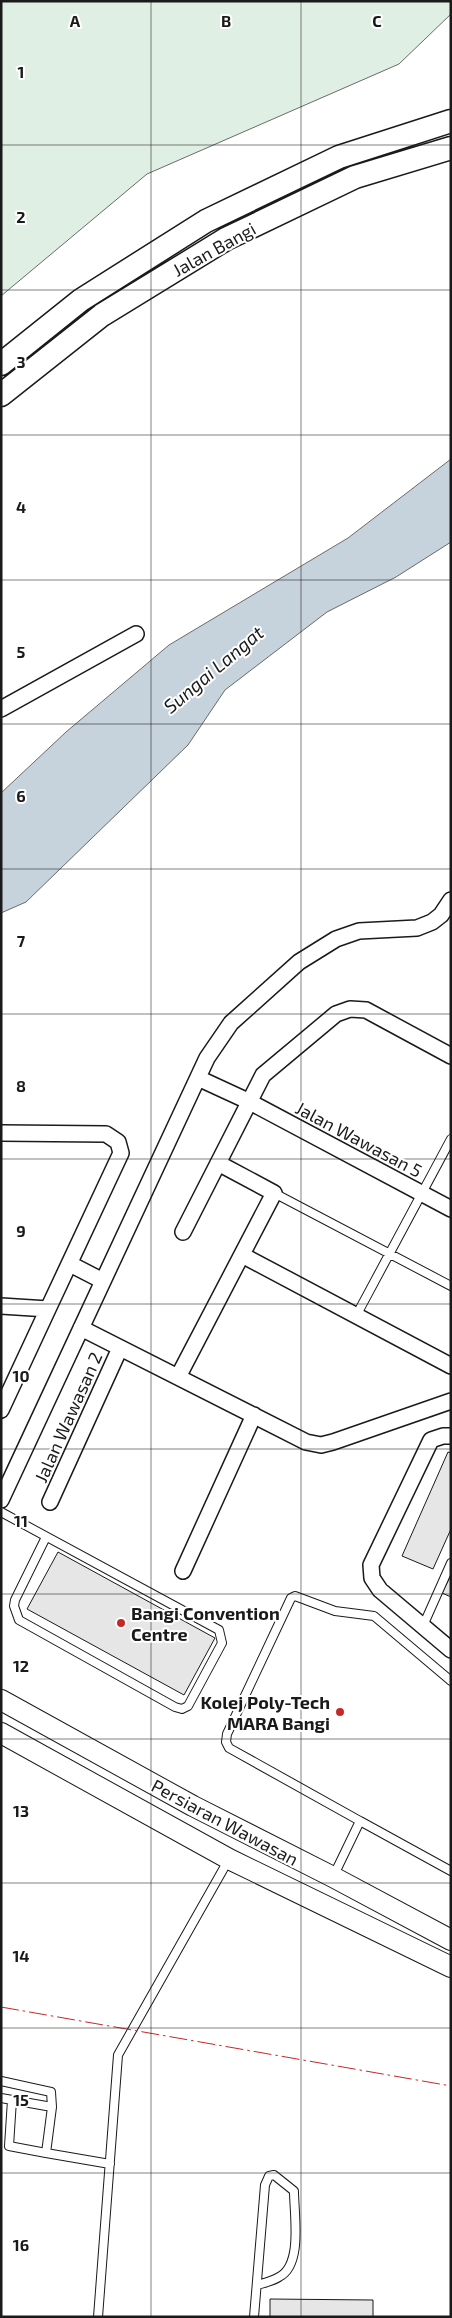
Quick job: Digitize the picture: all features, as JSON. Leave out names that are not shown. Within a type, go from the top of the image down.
[{"type":"main road","name":"Jalan Bangi","points":[[1,364],[81,300],[206,220],[339,157],[451,121]]},
{"type":"main road","name":"Jalan Bangi","points":[[1,395],[102,314],[226,239],[354,177],[451,148]]},
{"type":"main road","name":"Persiaran Wawasan","points":[[1,1700],[193,1806],[290,1857],[333,1877],[451,1940]]},
{"type":"main road","name":"Persiaran Wawasan","points":[[1,1733],[229,1859],[451,1967]]},
{"type":"main road","points":[[193,1806],[219,1835],[229,1859],[267,1854],[290,1857]]},
{"type":"street","points":[[1,709],[136,634]]},
{"type":"street","points":[[1,1500],[207,1058],[231,1023],[299,962],[336,939],[359,931],[417,928],[432,922],[441,915],[451,900]]},
{"type":"street","points":[[183,1232],[263,1075],[336,1014],[350,1009],[366,1010],[451,1056]]},
{"type":"street","name":"Jalan Wawasan 5","points":[[198,1078],[250,1102],[451,1209]]},
{"type":"street","points":[[1,1133],[106,1134],[118,1142],[121,1153],[1,1410]]},
{"type":"street","points":[[178,1377],[274,1193],[218,1163]]},
{"type":"street","points":[[242,1255],[451,1366]]},
{"type":"street","points":[[70,1264],[103,1281]]},
{"type":"street","points":[[1,1306],[48,1309]]},
{"type":"street","points":[[81,1328],[306,1442],[321,1445],[451,1401]]},
{"type":"street","name":"Jalan Wawasan 2","points":[[50,1502],[120,1348]]},
{"type":"street","points":[[183,1571],[254,1415]]},
{"type":"street","points":[[451,1436],[443,1436],[431,1440],[371,1565],[372,1578],[380,1590],[451,1650]]},
{"type":"lane","points":[[356,1316],[451,1139]]},
{"type":"lane","points":[[274,1193],[451,1286]]},
{"type":"lane","points":[[1,1512],[219,1630],[222,1644],[188,1706],[182,1709],[175,1707],[19,1620],[14,1606],[15,1600],[46,1537]]},
{"type":"lane","points":[[423,1626],[451,1563]]},
{"type":"lane","points":[[451,1681],[374,1616],[335,1611],[296,1596],[291,1598],[227,1734],[226,1742],[229,1748],[451,1871]]},
{"type":"lane","points":[[333,1877],[360,1821]]},
{"type":"lane","points":[[98,2317],[118,2056],[229,1859]]},
{"type":"lane","points":[[1,2081],[48,2090],[50,2092],[52,2107],[46,2153]]},
{"type":"lane","points":[[1,2098],[52,2107]]},
{"type":"lane","points":[[12,2100],[8,2144],[46,2153],[110,2164]]},
{"type":"lane","points":[[254,2317],[265,2185],[269,2176],[274,2175],[294,2191],[295,2257],[286,2272],[280,2277],[257,2285]]},
{"type":"green space","points":[[1,1],[451,1],[451,14],[399,64],[147,174],[1,296]]},
{"type":"water","name":"Sungai Langat","points":[[451,459],[451,542],[396,577],[327,612],[225,690],[188,745],[26,902],[1,913],[1,793],[66,732],[169,645],[348,538]]},
{"type":"building","points":[[448,1452],[451,1453],[451,1529],[433,1569],[402,1556]]},
{"type":"building","name":"Bangi Convention Centre","points":[[58,1552],[215,1638],[184,1695],[27,1609]]},
{"type":"building","points":[[451,1575],[451,1597],[442,1593]]},
{"type":"building","points":[[270,2299],[373,2300],[373,2317],[270,2317]]},
{"type":"power","points":[[1,2007],[451,2086]]},
{"type":"place","name":"Bangi Convention Centre","points":[[121,1623]]},
{"type":"place","name":"Kolej Poly-Tech MARA Bangi","points":[[340,1712]]}]
